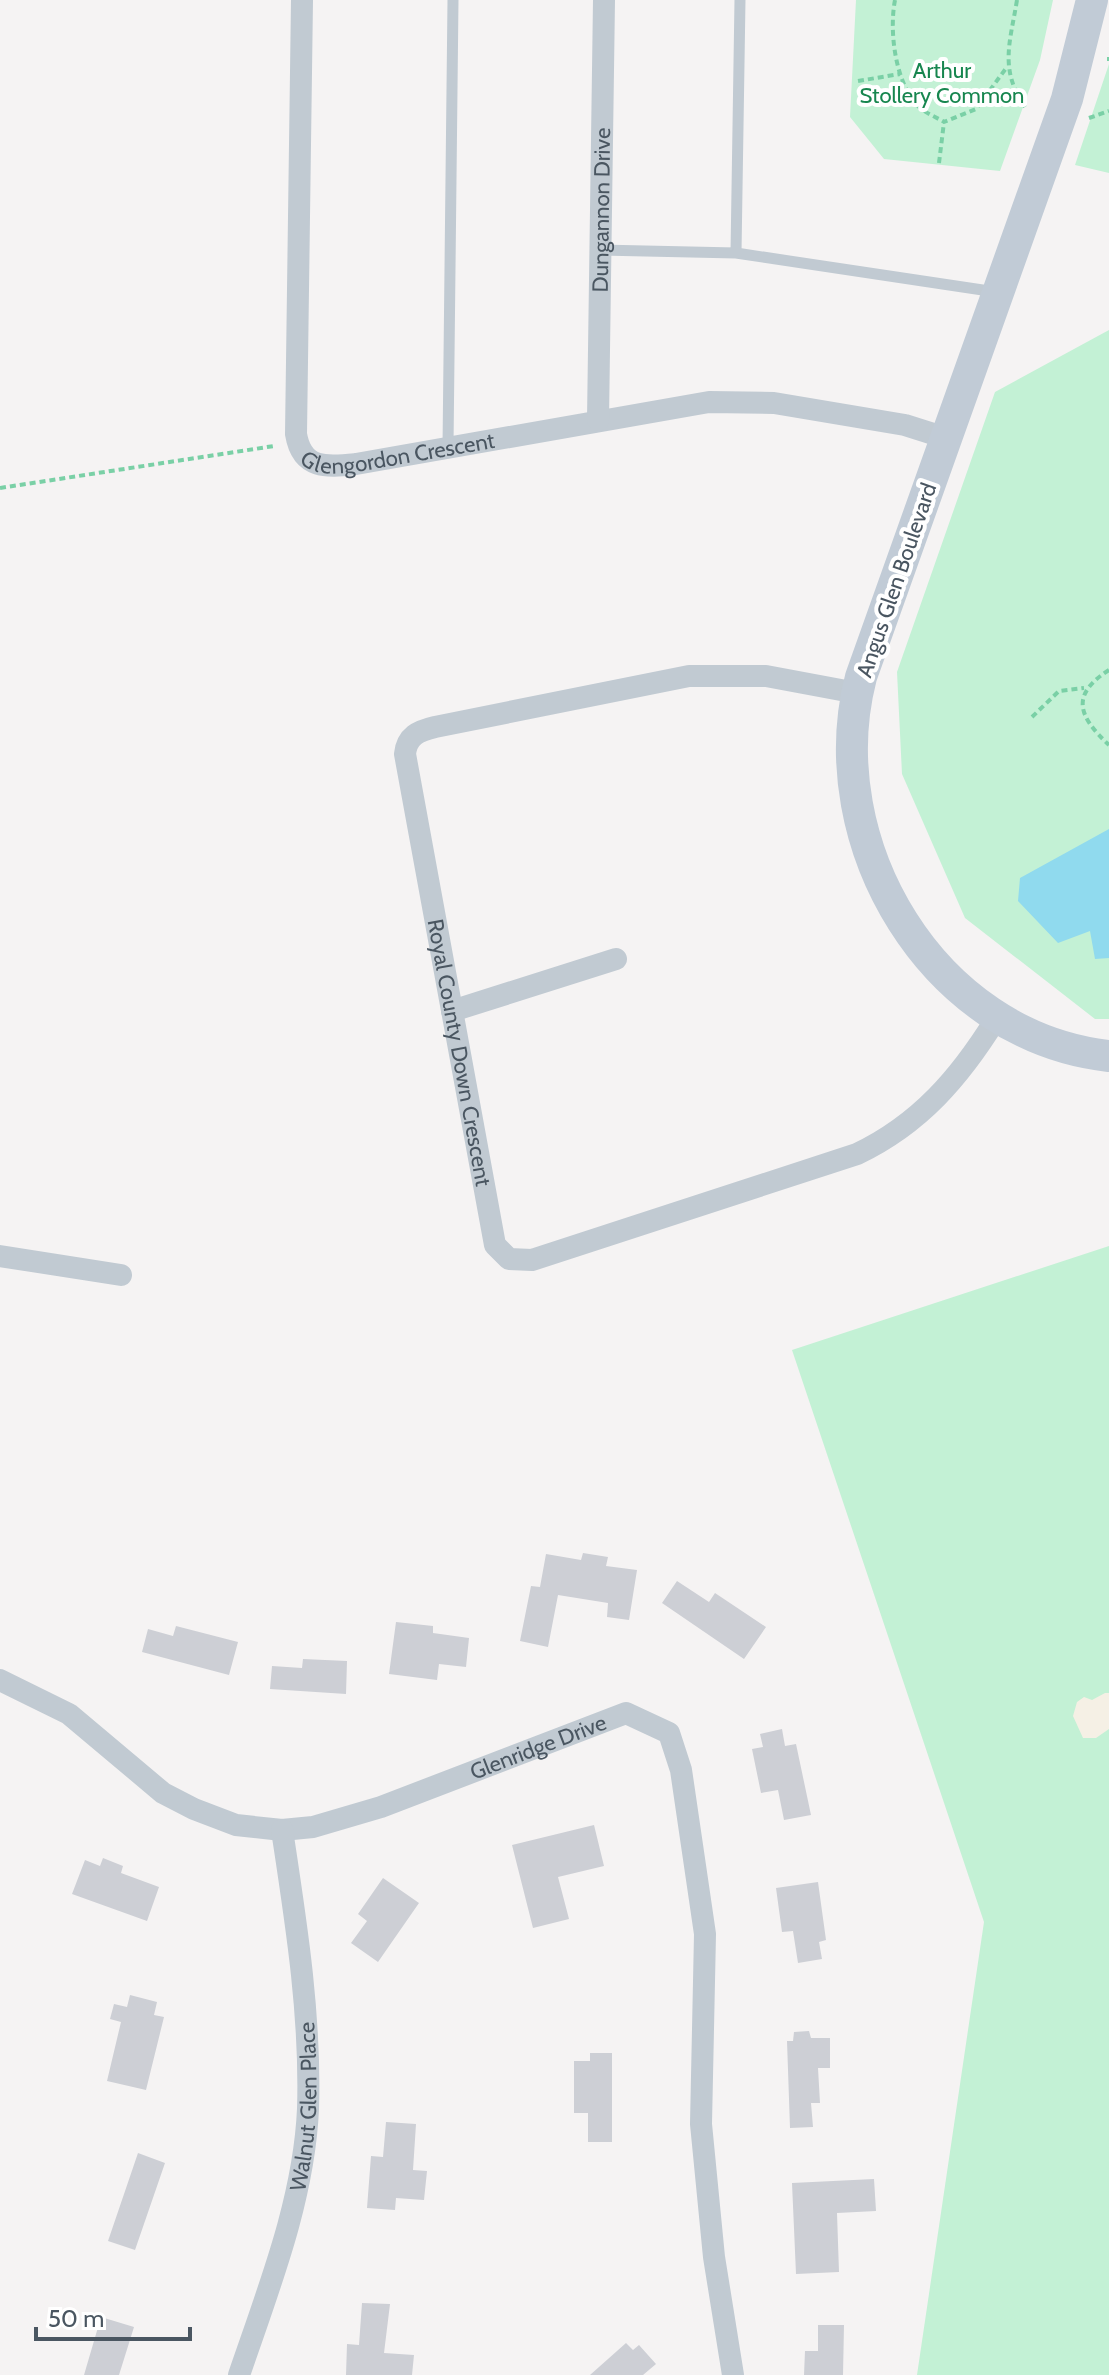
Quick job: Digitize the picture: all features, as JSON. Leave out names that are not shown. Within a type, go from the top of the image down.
[{"type":"street","name":"Glengordon Crescent","points":[[302,0],[297,441],[305,458],[321,467],[356,464],[676,406],[746,401],[905,425],[946,438]]},
{"type":"street","name":"Dungannon Drive","points":[[598,420],[604,0]]},
{"type":"street","name":"Angus Glen Boulevard","points":[[1092,0],[1074,76],[857,693],[851,733],[853,786],[863,828],[886,890],[911,935],[933,964],[996,1019],[1066,1047],[1109,1056]]},
{"type":"street","name":"Royal County Down Crescent","points":[[857,693],[766,676],[689,676],[449,724],[413,736],[405,754],[492,1235],[500,1252],[521,1261],[828,1164],[884,1141],[947,1089],[996,1019]]},
{"type":"street","points":[[452,1011],[616,959]]},
{"type":"street","points":[[0,1256],[121,1275]]},
{"type":"street","name":"Glenridge Drive","points":[[0,1680],[69,1714],[163,1793],[236,1825],[282,1830],[313,1827],[381,1807],[626,1713],[669,1733],[681,1770],[705,1934],[701,2124],[714,2257],[733,2375]]},
{"type":"street","name":"Walnut Glen Place","points":[[239,2375],[297,2190],[308,2110],[304,1990],[282,1830]]},
{"type":"lane","points":[[448,447],[453,0]]},
{"type":"lane","points":[[736,253],[740,0]]},
{"type":"lane","points":[[600,250],[736,253],[1000,292]]},
{"type":"path","points":[[895,0],[894,41],[900,74],[917,105],[944,122]]},
{"type":"path","points":[[1017,0],[1007,67],[1014,91],[1025,107]]},
{"type":"path","points":[[944,122],[976,109],[1007,67]]},
{"type":"path","points":[[858,81],[900,74]]},
{"type":"path","points":[[1089,118],[1109,111]]},
{"type":"path","points":[[939,163],[944,122]]},
{"type":"path","points":[[0,488],[274,446]]},
{"type":"path","points":[[1032,717],[1059,691],[1084,688],[1109,670]]},
{"type":"path","points":[[1084,688],[1084,712],[1090,727],[1109,745]]},
{"type":"green space","name":"Arthur Stollery Common","points":[[856,0],[1053,0],[1040,60],[1000,171],[884,159],[850,117]]},
{"type":"green space","points":[[1109,64],[1109,173],[1075,165]]},
{"type":"green space","points":[[1109,330],[1109,1019],[1095,1019],[965,918],[902,774],[897,672],[995,392]]},
{"type":"green space","points":[[1109,1246],[1109,2375],[917,2375],[984,1922],[792,1350]]},
{"type":"sand","points":[[1109,1693],[1109,1729],[1096,1738],[1083,1738],[1073,1716],[1077,1702],[1084,1697],[1092,1700]]},
{"type":"water","points":[[1109,829],[1109,958],[1095,959],[1090,931],[1058,943],[1018,901],[1020,878]]},
{"type":"building","points":[[583,1553],[608,1557],[606,1566],[637,1570],[629,1620],[607,1617],[608,1603],[558,1595],[548,1647],[520,1641],[531,1586],[540,1587],[546,1554],[581,1560]]},
{"type":"building","points":[[677,1581],[709,1602],[715,1593],[766,1627],[744,1659],[662,1603]]},
{"type":"building","points":[[396,1622],[433,1626],[433,1633],[469,1638],[466,1667],[439,1664],[437,1680],[389,1674]]},
{"type":"building","points":[[176,1626],[238,1642],[229,1675],[142,1652],[148,1629],[173,1636]]},
{"type":"building","points":[[303,1659],[347,1661],[346,1694],[270,1689],[272,1666],[302,1668]]},
{"type":"building","points":[[782,1729],[785,1746],[796,1744],[811,1815],[784,1820],[778,1790],[761,1793],[752,1749],[763,1747],[760,1734]]},
{"type":"building","points":[[594,1825],[604,1866],[558,1877],[569,1919],[533,1928],[512,1845]]},
{"type":"building","points":[[103,1858],[123,1866],[121,1873],[159,1887],[147,1921],[72,1894],[85,1860],[100,1866]]},
{"type":"building","points":[[383,1878],[419,1903],[378,1962],[351,1943],[367,1921],[358,1914]]},
{"type":"building","points":[[818,1882],[826,1940],[819,1942],[822,1959],[798,1963],[793,1931],[782,1932],[776,1888]]},
{"type":"building","points":[[130,1995],[157,2002],[154,2015],[164,2017],[146,2090],[107,2081],[121,2022],[110,2019],[114,2004],[127,2007]]},
{"type":"building","points":[[809,2031],[811,2038],[830,2038],[830,2068],[818,2068],[820,2103],[811,2103],[813,2127],[790,2128],[787,2041],[793,2041],[794,2032]]},
{"type":"building","points":[[590,2053],[612,2053],[612,2142],[588,2142],[588,2113],[574,2113],[574,2061],[590,2061]]},
{"type":"building","points":[[386,2122],[416,2124],[413,2170],[427,2171],[424,2200],[396,2198],[395,2210],[367,2208],[371,2156],[383,2157]]},
{"type":"building","points":[[138,2153],[165,2163],[135,2250],[108,2241]]},
{"type":"building","points":[[874,2179],[876,2211],[837,2213],[839,2272],[796,2274],[792,2183]]},
{"type":"building","points":[[362,2303],[390,2304],[384,2353],[414,2355],[412,2375],[346,2375],[347,2344],[359,2345]]},
{"type":"building","points":[[101,2317],[134,2327],[119,2375],[84,2375]]},
{"type":"building","points":[[818,2325],[844,2325],[843,2375],[804,2375],[805,2351],[818,2351]]},
{"type":"building","points":[[626,2343],[633,2350],[639,2345],[656,2364],[643,2375],[590,2375]]}]
